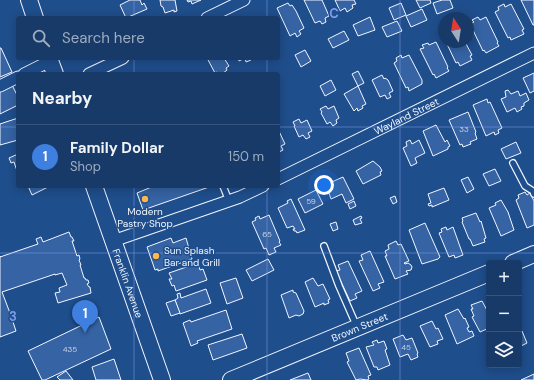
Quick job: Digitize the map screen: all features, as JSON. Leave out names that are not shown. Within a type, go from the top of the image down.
[{"type":"main road","points":[[29,0],[34,16]]},
{"type":"main road","name":"Franklin Avenue","points":[[95,188],[162,380]]},
{"type":"main road","points":[[520,260],[534,254]]},
{"type":"main road","name":"Brown Street","points":[[231,380],[486,274]]},
{"type":"street","points":[[210,16],[244,0]]},
{"type":"street","name":"Wayland Street","points":[[280,178],[534,53]]},
{"type":"street","points":[[94,72],[119,60]]},
{"type":"street","points":[[29,72],[51,64]]},
{"type":"street","points":[[0,86],[16,78]]},
{"type":"street","points":[[113,240],[229,201],[258,188]]},
{"type":"lane","points":[[513,163],[526,186],[534,194]]},
{"type":"lane","points":[[224,188],[229,201]]},
{"type":"lane","points":[[324,246],[336,280],[357,328]]},
{"type":"building","points":[[130,0],[140,0],[142,5],[144,3],[147,9],[131,16],[125,16],[120,5]]},
{"type":"building","points":[[160,0],[175,0],[177,11],[174,12],[174,10],[165,13],[163,7],[161,6]]},
{"type":"building","points":[[187,0],[201,0],[192,4],[191,1],[188,2]]},
{"type":"building","points":[[304,0],[322,0],[329,16],[325,18],[326,22],[322,24],[320,21],[315,23]]},
{"type":"building","points":[[335,0],[354,0],[356,4],[352,5],[353,8],[347,12],[345,8],[340,11]]},
{"type":"building","points":[[416,0],[430,0],[431,3],[420,8]]},
{"type":"building","points":[[442,0],[450,0],[453,8],[438,12],[437,14],[433,3]]},
{"type":"building","points":[[521,0],[534,0],[534,25],[533,25]]},
{"type":"building","points":[[288,3],[290,6],[292,5],[296,11],[304,28],[299,31],[301,34],[297,37],[295,33],[290,36],[277,8]]},
{"type":"building","points":[[401,3],[406,15],[394,20],[389,8]]},
{"type":"building","points":[[504,4],[505,7],[511,4],[524,29],[522,30],[524,34],[511,40],[510,37],[508,38],[495,12],[499,10],[498,7]]},
{"type":"building","points":[[422,9],[427,20],[411,27],[406,16]]},
{"type":"building","points":[[370,17],[375,30],[358,36],[353,25]]},
{"type":"building","points":[[478,17],[480,20],[486,17],[499,46],[486,53],[484,50],[483,51],[474,32],[474,19]]},
{"type":"building","points":[[397,21],[402,31],[387,37],[382,27]]},
{"type":"building","points":[[344,31],[349,40],[333,48],[328,39]]},
{"type":"building","points":[[436,42],[449,71],[436,78],[420,49],[424,48],[422,45],[428,43],[429,45]]},
{"type":"building","points":[[0,48],[12,72],[0,77]]},
{"type":"building","points":[[449,48],[468,48],[472,55],[470,56],[472,60],[460,66],[458,62],[456,63]]},
{"type":"building","points":[[305,50],[311,61],[301,67],[295,55]]},
{"type":"building","points":[[401,55],[402,58],[409,55],[422,80],[422,84],[409,91],[408,87],[406,88],[394,63],[397,61],[396,58]]},
{"type":"building","points":[[208,60],[225,60],[229,66],[226,68],[227,70],[224,72],[214,72]]},
{"type":"building","points":[[358,71],[364,83],[358,86],[352,74]]},
{"type":"building","points":[[534,73],[534,91],[530,93],[523,78]]},
{"type":"building","points":[[382,75],[384,79],[385,78],[388,80],[393,91],[389,93],[391,97],[387,99],[385,95],[380,97],[372,80]]},
{"type":"building","points":[[331,80],[336,90],[325,96],[320,86]]},
{"type":"building","points":[[12,85],[16,93],[16,106],[0,114],[0,90]]},
{"type":"building","points":[[358,86],[366,104],[358,111],[357,108],[354,111],[344,94]]},
{"type":"building","points":[[508,90],[511,94],[518,91],[520,96],[526,93],[529,100],[524,103],[524,106],[521,107],[522,109],[517,112],[515,108],[507,112],[501,99],[506,97],[505,91]]},
{"type":"building","points":[[487,99],[488,103],[490,102],[502,128],[498,130],[499,133],[495,135],[494,132],[486,136],[473,105]]},
{"type":"building","points":[[326,106],[328,109],[334,106],[339,118],[336,120],[337,123],[333,126],[330,122],[327,124],[321,113],[322,112],[320,109]]},
{"type":"building","points":[[468,112],[476,132],[477,139],[470,142],[471,144],[463,147],[462,144],[460,145],[449,120]]},
{"type":"building","points":[[16,119],[16,141],[0,145],[0,124]]},
{"type":"building","points":[[299,119],[301,123],[307,120],[312,131],[308,133],[310,137],[306,139],[303,135],[299,137],[294,126],[293,122]]},
{"type":"building","points":[[436,125],[445,142],[447,140],[450,146],[448,149],[433,156],[423,131]]},
{"type":"building","points":[[280,133],[285,144],[281,146],[283,150],[280,152]]},
{"type":"building","points":[[410,140],[412,144],[419,140],[425,153],[415,158],[417,163],[411,166],[403,148],[407,146],[406,142]]},
{"type":"building","points":[[516,142],[521,153],[506,159],[501,149]]},
{"type":"building","points":[[16,155],[16,168],[14,162],[11,163],[9,158]]},
{"type":"building","points":[[373,161],[380,167],[382,171],[380,172],[381,175],[363,184],[356,171]]},
{"type":"building","points":[[495,169],[501,181],[489,186],[483,174]]},
{"type":"building","points":[[343,177],[354,199],[346,203],[342,194],[331,199],[329,193],[327,194],[325,190],[327,189],[325,185]]},
{"type":"building","points":[[468,177],[474,189],[467,193],[461,180]]},
{"type":"building","points":[[29,188],[46,188],[32,195]]},
{"type":"building","points":[[149,188],[206,188],[143,210],[137,193]]},
{"type":"building","points":[[444,188],[449,200],[432,207],[432,205],[429,206],[428,204],[431,203],[428,194]]},
{"type":"building","points":[[316,190],[323,204],[305,213],[298,199]]},
{"type":"building","points":[[525,192],[527,195],[530,193],[534,201],[534,225],[527,228],[516,200],[519,198],[518,195]]},
{"type":"building","points":[[395,196],[397,202],[393,204],[390,198]]},
{"type":"building","points":[[291,199],[305,230],[297,233],[294,231],[293,229],[295,229],[293,226],[287,228],[278,208],[288,203],[287,201]]},
{"type":"building","points":[[501,200],[508,212],[514,230],[501,236],[489,208],[496,205],[495,203]]},
{"type":"building","points":[[354,201],[356,206],[350,209],[348,204]]},
{"type":"building","points":[[476,213],[480,222],[481,221],[486,238],[484,239],[485,242],[473,246],[462,222],[462,218]]},
{"type":"building","points":[[269,215],[281,245],[274,248],[276,252],[269,255],[266,248],[264,249],[252,222],[259,216],[260,219]]},
{"type":"building","points":[[361,216],[362,218],[360,219],[362,223],[355,225],[353,220]]},
{"type":"building","points":[[336,222],[338,229],[333,231],[330,224]]},
{"type":"building","points":[[425,223],[440,257],[422,264],[409,230]]},
{"type":"building","points":[[446,227],[447,230],[453,227],[463,255],[455,258],[454,255],[449,257],[439,233],[442,232],[441,229]]},
{"type":"building","points":[[69,232],[74,241],[72,241],[77,256],[79,255],[84,278],[88,280],[89,283],[87,284],[90,287],[91,293],[58,303],[55,293],[60,292],[59,288],[67,285],[62,273],[2,292],[10,313],[14,312],[16,317],[12,319],[16,331],[0,337],[0,257],[38,244],[36,239],[41,237],[43,242]]},
{"type":"building","points":[[171,238],[173,243],[186,238],[192,259],[158,271],[158,269],[155,270],[147,247]]},
{"type":"building","points":[[396,241],[398,245],[401,244],[409,261],[404,263],[408,263],[412,267],[411,270],[406,271],[408,274],[395,279],[385,256],[387,256],[385,251],[389,249],[388,245]]},
{"type":"building","points":[[370,251],[384,282],[378,284],[380,288],[373,291],[359,261],[363,260],[361,255]]},
{"type":"building","points":[[268,259],[274,270],[252,281],[246,270]]},
{"type":"building","points":[[348,261],[362,291],[355,294],[357,298],[350,301],[336,271],[340,270],[338,265]]},
{"type":"building","points":[[198,263],[200,270],[203,269],[207,280],[176,291],[174,285],[172,286],[169,279],[172,279],[169,273]]},
{"type":"building","points":[[236,278],[243,298],[227,304],[220,283]]},
{"type":"building","points":[[313,278],[318,286],[323,284],[330,299],[328,300],[329,303],[324,305],[324,303],[315,307],[305,282]]},
{"type":"building","points":[[206,289],[211,303],[180,314],[175,300],[178,298],[177,294],[180,293],[181,298]]},
{"type":"building","points":[[293,290],[293,292],[296,293],[304,311],[303,314],[299,316],[296,315],[289,318],[281,295]]},
{"type":"building","points":[[175,300],[180,313],[171,316],[166,303]]},
{"type":"building","points":[[482,301],[486,308],[486,329],[480,332],[472,317],[474,316],[471,305]]},
{"type":"building","points":[[458,309],[464,319],[465,318],[469,327],[467,328],[469,332],[472,331],[474,336],[457,344],[445,315]]},
{"type":"building","points":[[226,310],[232,329],[197,341],[198,343],[191,346],[183,323],[190,320],[191,322]]},
{"type":"building","points":[[99,317],[111,349],[45,380],[42,380],[28,351]]},
{"type":"building","points":[[432,321],[436,329],[438,328],[443,339],[437,341],[438,344],[430,347],[420,326]]},
{"type":"building","points":[[522,331],[527,343],[522,346]]},
{"type":"building","points":[[242,334],[247,348],[213,360],[208,345]]},
{"type":"building","points":[[403,335],[406,340],[412,338],[418,353],[418,357],[411,360],[408,354],[400,357],[393,339]]},
{"type":"building","points":[[377,340],[378,343],[384,341],[387,349],[385,350],[390,365],[378,370],[377,367],[374,367],[366,347],[374,345],[372,342]]},
{"type":"building","points":[[359,348],[371,375],[368,376],[369,379],[367,380],[356,380],[347,362],[349,361],[346,353]]},
{"type":"building","points":[[114,359],[121,380],[96,380],[92,367]]},
{"type":"building","points":[[66,371],[73,380],[60,380],[57,377]]},
{"type":"building","points":[[308,373],[311,380],[290,380]]},
{"type":"building","points":[[534,374],[534,380],[521,380]]},
{"type":"place","name":"Modern Pastry Shop","points":[[145,199]]},
{"type":"place","name":"Sun Splash Bar and Grill","points":[[156,256]]},
{"type":"place","name":"Family Dollar","points":[[85,333]]}]
